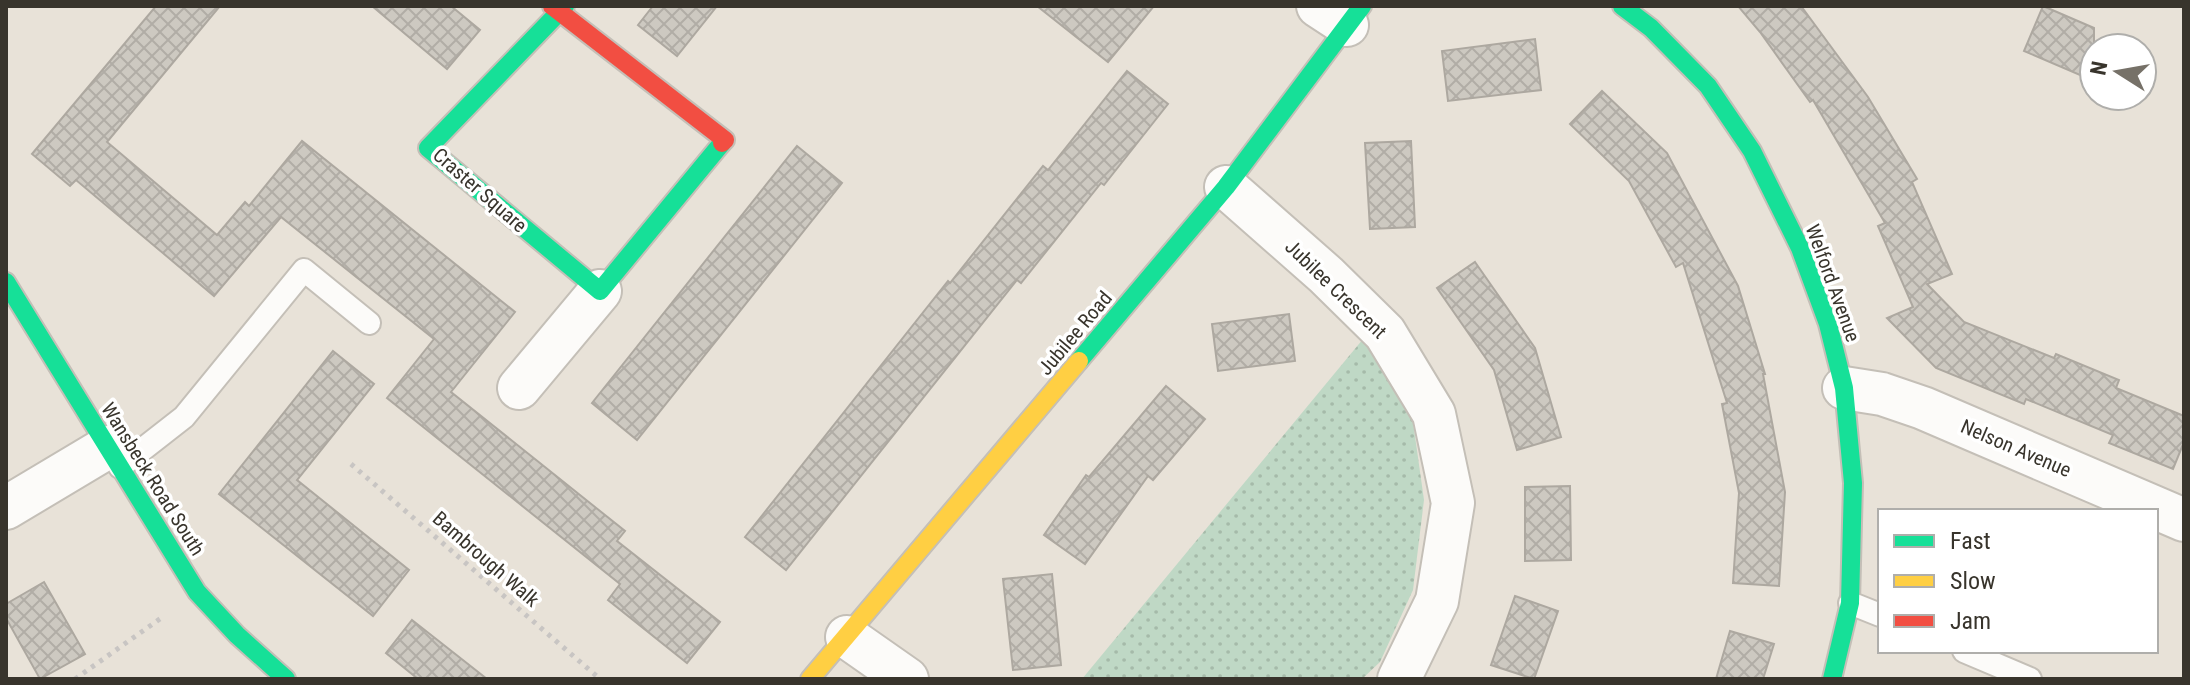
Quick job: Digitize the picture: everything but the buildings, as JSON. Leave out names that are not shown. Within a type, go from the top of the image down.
[{"type":"street","name":"Welford Avenue","points":[[1622,6],[1651,28],[1708,86],[1752,151],[1800,248],[1828,324],[1844,388],[1853,483],[1850,603],[1832,679]]},
{"type":"street","name":"Craster Square","points":[[519,388],[600,291],[725,140],[559,8],[428,148],[600,291]]},
{"type":"street","name":"Jubilee Road","points":[[810,679],[1226,187],[1342,12]]},
{"type":"street","name":"Jubilee Crescent","points":[[1226,187],[1326,275],[1385,333],[1434,414],[1453,503],[1437,601],[1399,679]]},
{"type":"street","name":"Wansbeck Road South","points":[[6,282],[197,592],[237,635],[286,679]]},
{"type":"street","name":"Nelson Avenue","points":[[1844,388],[1882,394],[1923,408],[2182,514]]},
{"type":"street","points":[[6,508],[114,457]]},
{"type":"street","points":[[847,637],[907,679]]},
{"type":"lane","points":[[114,457],[184,417],[304,270],[369,323]]},
{"type":"lane","points":[[1850,603],[1878,614]]},
{"type":"lane","points":[[1969,653],[2030,679]]},
{"type":"path","name":"Bambrough Walk","points":[[351,464],[600,679]]},
{"type":"path","points":[[75,679],[197,592]]},
{"type":"green space","points":[[1368,333],[1412,415],[1424,500],[1413,590],[1380,662],[1362,679],[1082,679]]},
{"type":"traffic: fast","points":[[565,6],[428,148],[600,291],[722,143]]},
{"type":"traffic: fast","points":[[1079,361],[1226,187],[1362,6]]},
{"type":"traffic: fast","points":[[1622,6],[1651,28],[1708,86],[1752,151],[1800,248],[1828,324],[1844,388],[1853,483],[1850,603],[1832,679]]},
{"type":"traffic: fast","points":[[6,282],[197,592],[237,635],[286,679]]},
{"type":"traffic: slow","points":[[810,679],[1079,361]]},
{"type":"traffic: jam","points":[[552,6],[725,140],[722,143]]}]
